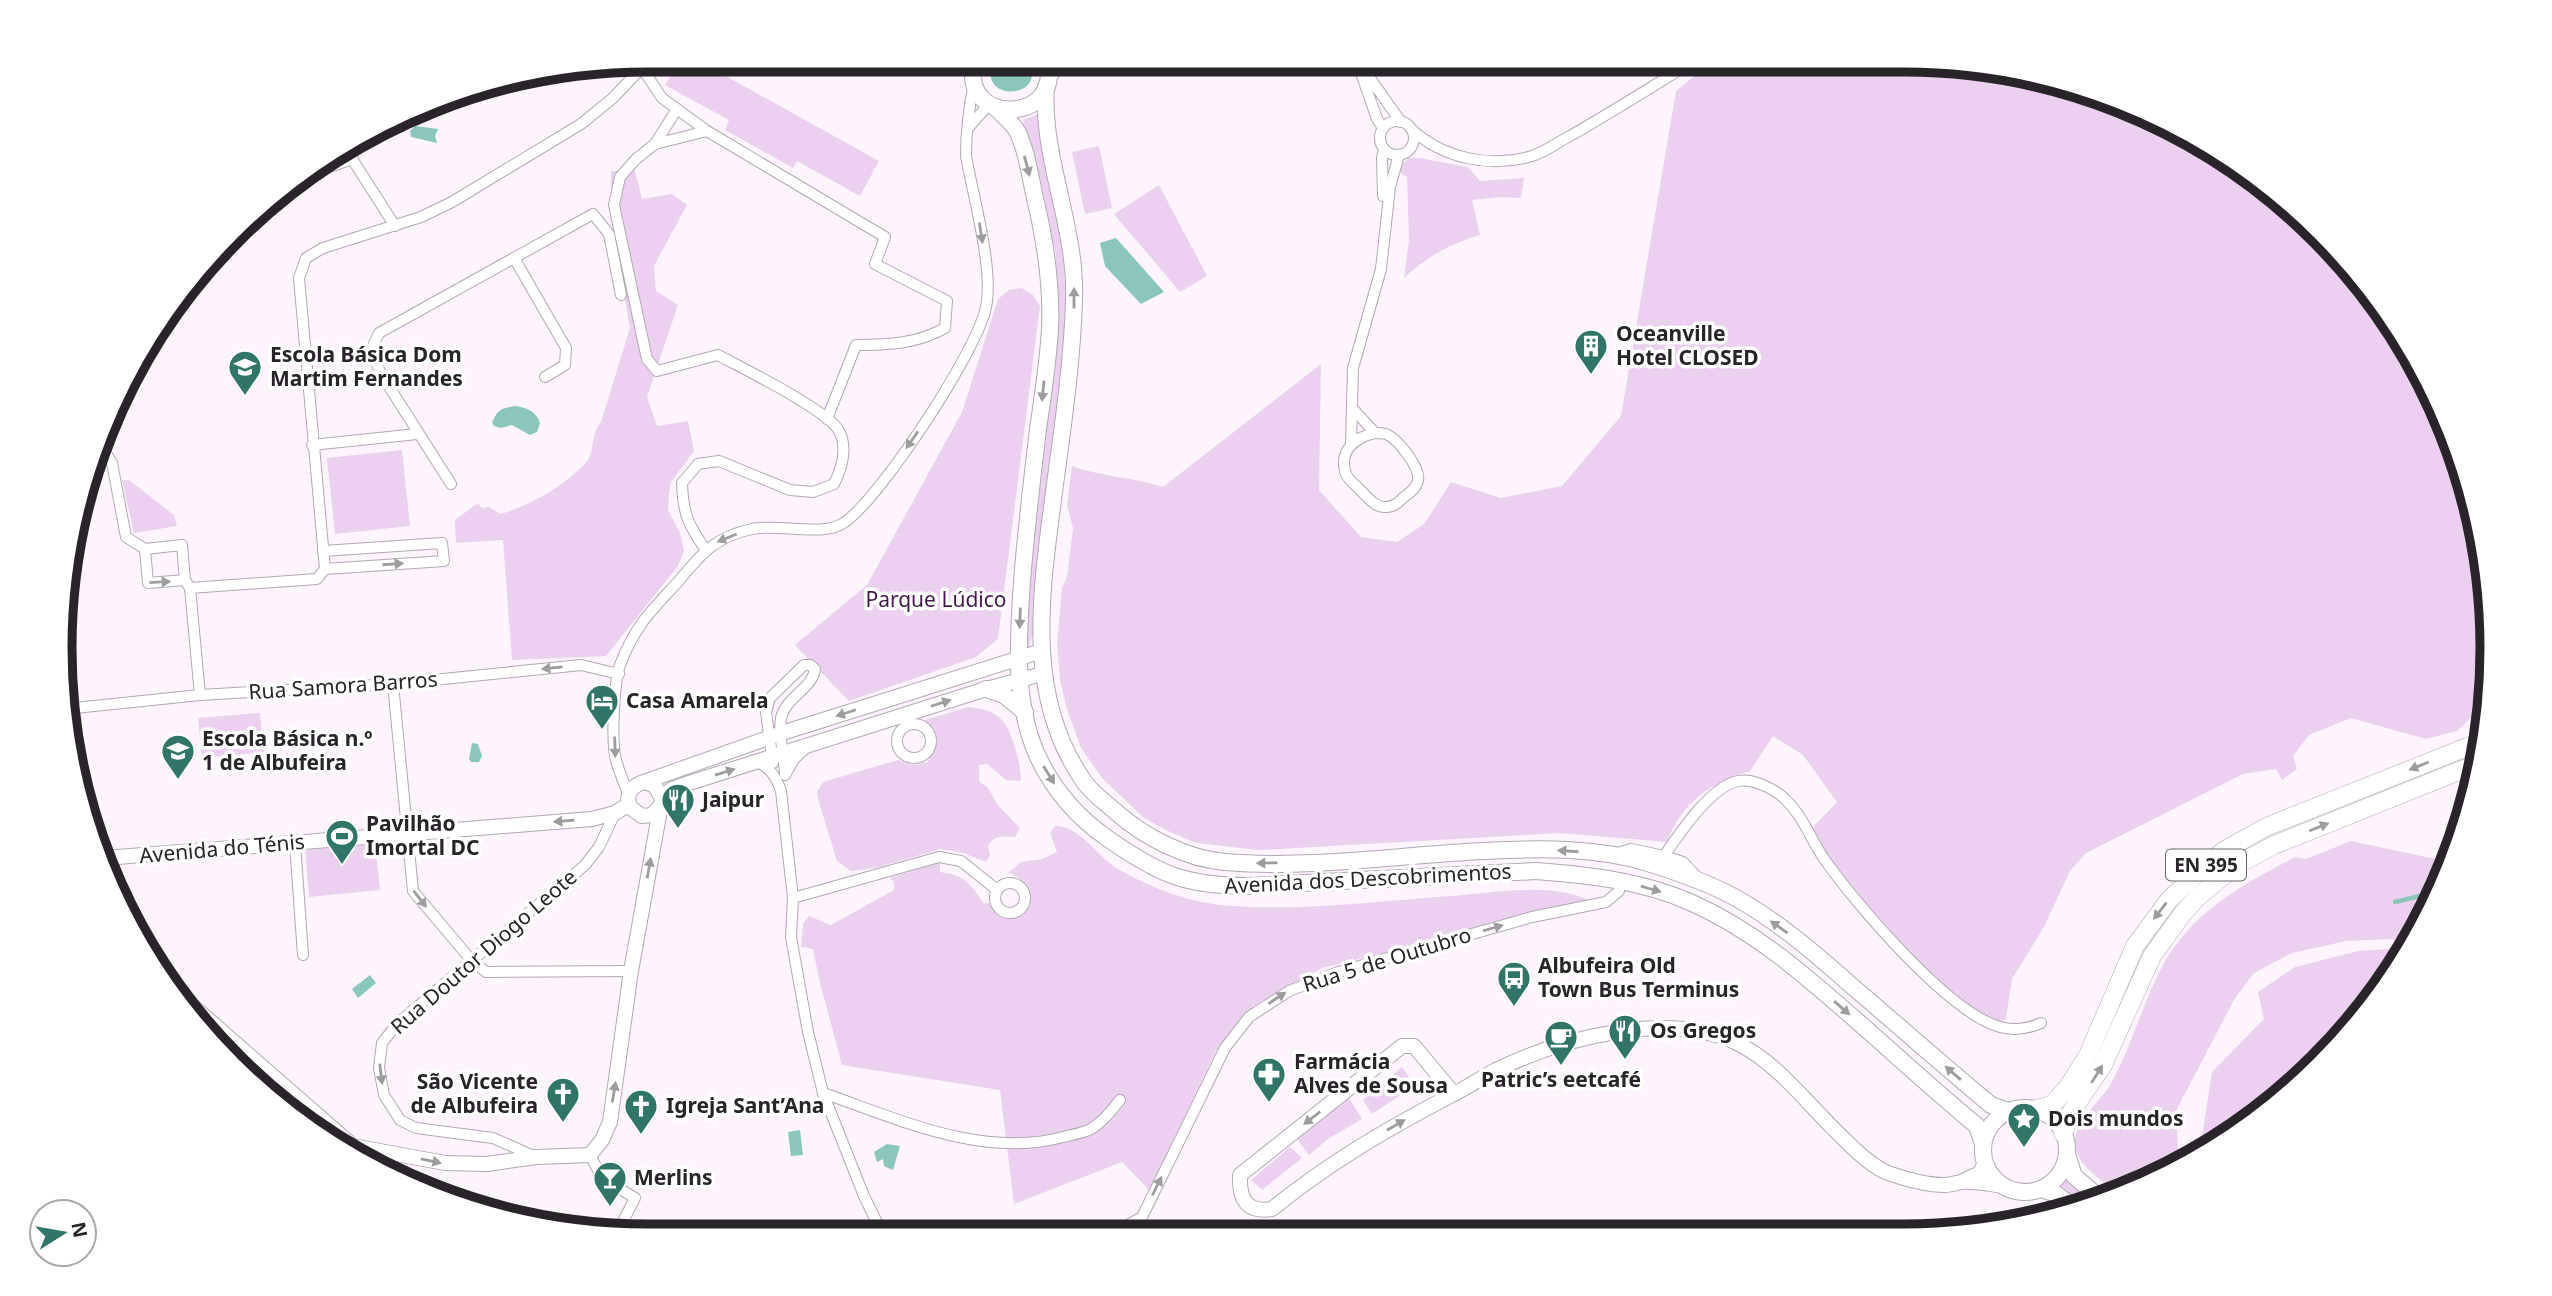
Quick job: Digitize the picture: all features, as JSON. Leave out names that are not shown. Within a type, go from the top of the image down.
[{"type":"main road","points":[[974,72],[974,83]]},
{"type":"main road","points":[[993,106],[1016,111],[1026,108],[1042,95],[1047,74]]},
{"type":"main road","name":"Avenida dos Descobrimentos","points":[[1047,74],[1045,109],[1051,153],[1071,247],[1075,294],[1072,346],[1042,584],[1042,674],[1060,740],[1087,786],[1133,827],[1187,853],[1218,862],[1314,862],[1531,848],[1642,861],[1735,898],[1812,951],[1991,1105],[2008,1111]]},
{"type":"main road","name":"Avenida dos Descobrimentos","points":[[974,83],[977,91],[1016,130],[1040,216],[1049,283],[1050,329],[1027,517],[1019,621],[1020,680],[1025,712],[1039,759],[1069,807],[1091,827],[1141,863],[1175,878],[1214,886],[1248,887],[1536,871],[1578,874],[1629,883],[1690,902],[1731,922],[1794,965],[1977,1126],[1983,1144]]},
{"type":"main road","points":[[986,689],[1004,695],[1025,712]]},
{"type":"main road","name":"EN 395","points":[[2037,1110],[2052,1105],[2068,1087],[2088,1055],[2136,946],[2169,900],[2206,865],[2225,850],[2266,827],[2471,745]]},
{"type":"main road","name":"EN 395","points":[[2063,1133],[2071,1112],[2103,1065],[2152,956],[2176,921],[2199,896],[2235,866],[2274,845],[2467,768]]},
{"type":"main road","points":[[2067,1154],[2059,1175],[2041,1189],[2015,1191],[2003,1186],[1989,1172],[1983,1144],[1991,1124],[2008,1111],[2018,1108],[2037,1110],[2053,1118],[2063,1133],[2074,1176],[2093,1192]]},
{"type":"main road","points":[[2041,1189],[2056,1194],[2065,1201]]},
{"type":"street","points":[[145,549],[148,583],[317,579],[324,569],[323,551],[299,278],[306,258],[323,248],[395,226],[452,202],[581,124],[613,98],[637,72]]},
{"type":"street","points":[[649,72],[662,98],[706,131],[885,237],[875,264],[947,301],[944,328],[935,334],[894,345],[856,345],[827,419]]},
{"type":"street","points":[[1361,72],[1377,119],[1383,128]]},
{"type":"street","points":[[1366,72],[1401,122],[1421,138],[1449,152],[1482,162],[1533,156],[1676,72]]},
{"type":"street","points":[[974,83],[968,107],[969,127],[966,140],[985,264],[987,306],[962,363],[866,504],[843,524],[814,530],[752,528],[705,549],[641,624],[620,665],[615,710],[615,757],[634,812],[642,816],[656,813],[661,801],[675,788],[986,689],[1042,674]]},
{"type":"street","points":[[969,127],[993,106]]},
{"type":"street","points":[[677,109],[655,144],[636,159],[620,177],[614,205],[646,359],[657,371],[718,355],[801,401],[827,419],[839,430],[843,448],[843,467],[834,484],[813,492],[790,490],[719,461],[698,464],[682,483],[682,506],[705,549]]},
{"type":"street","points":[[1381,269],[1384,150],[1380,137],[1383,128],[1391,122],[1401,122]]},
{"type":"street","points":[[1351,444],[1354,410],[1353,368],[1381,269],[1390,187],[1402,154],[1413,140],[1411,129]]},
{"type":"street","points":[[655,144],[706,131]]},
{"type":"street","points":[[1384,150],[1394,155],[1417,149],[1449,152]]},
{"type":"street","points":[[350,155],[395,226]]},
{"type":"street","points":[[451,484],[381,374],[371,350],[379,333],[593,214],[609,234],[621,295]]},
{"type":"street","points":[[514,258],[566,348],[565,365],[545,377]]},
{"type":"street","points":[[1354,410],[1375,433]]},
{"type":"street","points":[[312,445],[417,433]]},
{"type":"street","points":[[1375,433],[1394,440],[1416,467],[1419,478],[1415,488],[1395,505],[1383,508],[1375,505],[1346,476],[1345,454],[1351,444],[1361,436],[1375,433]]},
{"type":"street","points":[[106,453],[113,463],[125,537],[145,549],[181,545],[200,695]]},
{"type":"street","points":[[323,551],[442,543],[444,561],[324,569]]},
{"type":"street","points":[[629,799],[633,787],[775,731],[1042,651]]},
{"type":"street","name":"Rua Samora Barros","points":[[75,708],[200,695],[393,684],[581,665],[619,674]]},
{"type":"street","points":[[775,731],[788,704],[814,676],[815,669],[810,665],[804,665],[770,698],[766,712],[775,731],[778,756],[793,898],[791,937],[822,1093],[863,1196],[878,1224]]},
{"type":"street","points":[[393,684],[413,891],[472,961],[486,972],[631,971]]},
{"type":"street","points":[[780,774],[807,747]]},
{"type":"street","points":[[757,762],[780,774]]},
{"type":"street","points":[[1664,856],[1680,832],[1718,790],[1726,784],[1741,780],[1754,782],[1786,800],[1826,862],[1860,903],[1918,968],[1949,996],[1996,1026],[2028,1028],[2041,1023]]},
{"type":"street","points":[[590,1155],[610,1122],[631,971],[661,801],[655,786],[645,782]]},
{"type":"street","name":"Avenida do Ténis","points":[[112,857],[592,819],[615,813],[629,799]]},
{"type":"street","name":"Rua Doutor Diogo Leote","points":[[536,1157],[494,1138],[416,1128],[400,1120],[384,1095],[379,1068],[382,1043],[397,1024],[585,865],[599,847],[615,813]]},
{"type":"street","points":[[295,843],[303,955]]},
{"type":"street","points":[[1610,856],[1631,849],[1664,856],[1683,862],[1704,884]]},
{"type":"street","points":[[793,898],[939,857],[961,861],[997,890]]},
{"type":"street","name":"Rua 5 de Outubro","points":[[1130,1224],[1142,1217],[1225,1048],[1249,1017],[1289,990],[1338,972],[1532,917],[1606,902],[1619,891]]},
{"type":"street","points":[[208,1020],[334,1131]]},
{"type":"street","points":[[1454,1094],[1414,1046],[1402,1046],[1240,1175],[1239,1189],[1246,1204],[1258,1211],[1272,1209],[1342,1157],[1400,1122],[1454,1094],[1497,1070],[1553,1048],[1600,1035],[1660,1028],[1700,1032],[1734,1042],[1764,1059],[1861,1156],[1887,1172],[1946,1185],[1976,1176],[1985,1163]]},
{"type":"street","points":[[822,1093],[931,1132],[994,1142],[1044,1142],[1089,1130],[1108,1115],[1120,1100]]},
{"type":"street","points":[[361,1148],[445,1164],[487,1164],[536,1157],[590,1155]]},
{"type":"street","points":[[590,1155],[601,1178],[635,1198],[622,1223]]},
{"type":"street","points":[[1962,1182],[2003,1186]]},
{"type":"green space","points":[[672,72],[719,72],[879,161],[860,196],[797,161],[793,168],[725,130],[729,120],[665,85]]},
{"type":"green space","points":[[1699,72],[1942,73],[2016,83],[2089,102],[2159,131],[2224,169],[2255,191],[2311,241],[2361,297],[2403,360],[2436,427],[2461,499],[2475,573],[2480,648],[2476,713],[2457,731],[2426,739],[2351,718],[2309,735],[2293,756],[2297,769],[2282,780],[2276,769],[2243,774],[2086,853],[2070,871],[2044,927],[2012,979],[2006,1018],[1996,1026],[1949,996],[1860,903],[1808,832],[1837,802],[1803,755],[1773,736],[1750,771],[1710,788],[1689,805],[1667,842],[1560,833],[1259,850],[1197,843],[1144,818],[1102,778],[1081,748],[1060,680],[1057,644],[1062,588],[1067,577],[1073,528],[1067,505],[1072,466],[1163,487],[1321,364],[1319,490],[1361,537],[1397,542],[1424,524],[1451,482],[1501,498],[1562,486],[1621,416],[1676,91]]},
{"type":"green space","points":[[1039,114],[1063,248],[1067,322],[1034,632],[1028,649],[1025,638],[1026,615],[1059,306],[1055,251],[1042,188],[1023,120]]},
{"type":"green space","points":[[1099,146],[1112,208],[1085,214],[1072,152]]},
{"type":"green space","points":[[1409,158],[1468,167],[1480,181],[1524,178],[1521,198],[1472,200],[1480,235],[1439,252],[1404,278],[1409,240],[1407,177],[1398,172],[1400,166]]},
{"type":"green space","points":[[611,171],[635,171],[642,199],[672,194],[687,205],[654,266],[656,291],[678,305],[647,397],[657,426],[688,421],[694,451],[671,482],[668,510],[680,533],[684,551],[678,566],[606,656],[512,660],[503,540],[456,543],[455,520],[478,503],[482,508],[489,507],[501,514],[531,502],[565,481],[589,458],[594,435],[601,422],[630,328],[611,215]]},
{"type":"green space","points":[[1159,185],[1207,276],[1180,292],[1114,214]]},
{"type":"green space","name":"Parque Lúdico","points":[[1022,288],[1033,295],[1040,306],[998,639],[976,657],[849,701],[795,645],[867,585],[962,412],[998,299],[1009,290]]},
{"type":"green space","points":[[402,450],[410,526],[335,534],[327,458]]},
{"type":"green space","points":[[122,480],[129,480],[174,515],[177,526],[134,533]]},
{"type":"green space","points":[[968,707],[996,715],[1012,738],[1021,781],[1006,780],[987,764],[979,765],[979,781],[988,788],[997,804],[1020,828],[1015,837],[993,840],[988,846],[990,855],[986,862],[963,853],[941,849],[876,868],[851,871],[837,861],[818,799],[817,792],[823,782],[898,760],[912,765],[928,762],[937,742],[925,720]]},
{"type":"green space","points":[[260,713],[264,752],[202,758],[198,718]]},
{"type":"green space","points":[[1055,826],[1064,827],[1081,836],[1118,869],[1145,883],[1188,899],[1218,905],[1315,906],[1522,890],[1560,892],[1591,902],[1322,968],[1254,1006],[1216,1051],[1149,1190],[1122,1162],[1014,1204],[1000,1090],[842,1065],[813,949],[801,947],[803,924],[809,916],[831,925],[894,890],[894,882],[890,878],[940,862],[940,872],[962,878],[984,904],[990,902],[1006,918],[1017,916],[1025,911],[1030,897],[1024,882],[1008,873],[1021,862],[1042,859],[1057,852],[1050,833]]},
{"type":"green space","points":[[2351,841],[2440,860],[2421,903],[2401,940],[2346,941],[2292,953],[2254,973],[2235,998],[2177,1109],[2178,1155],[2109,1186],[2080,1159],[2076,1151],[2076,1135],[2083,1120],[2117,1072],[2167,958],[2196,922],[2232,893],[2295,857],[2306,859]]},
{"type":"green space","name":"Pavilhão Imortal DC","points":[[375,844],[380,890],[309,897],[305,850]]},
{"type":"green space","points":[[2395,949],[2361,999],[2311,1055],[2255,1105],[2201,1141],[2212,1072],[2264,1019],[2258,992],[2295,967],[2358,951]]},
{"type":"green space","points":[[1402,1067],[1409,1077],[1403,1081],[1399,1096],[1372,1114],[1363,1100]]},
{"type":"green space","points":[[1349,1098],[1362,1119],[1328,1139],[1309,1155],[1297,1139]]},
{"type":"green space","points":[[1290,1147],[1302,1158],[1262,1190],[1251,1180]]},
{"type":"green space","points":[[2065,1178],[2085,1195],[2076,1198],[2059,1184]]},
{"type":"shaded area","points":[[991,74],[1032,74],[1029,84],[1021,90],[1011,92],[1001,90],[994,84]]},
{"type":"shaded area","points":[[415,126],[438,129],[435,136],[437,143],[411,137],[410,131]]},
{"type":"shaded area","points":[[1116,238],[1164,292],[1141,304],[1105,266],[1100,243]]},
{"type":"shaded area","points":[[514,406],[536,415],[540,423],[537,432],[530,435],[512,425],[501,428],[494,426],[492,422],[497,413]]},
{"type":"shaded area","points":[[472,743],[478,744],[482,756],[479,762],[471,762],[469,759]]},
{"type":"shaded area","points":[[370,975],[376,983],[358,998],[352,989]]},
{"type":"shaded area","points":[[800,1130],[803,1155],[791,1156],[788,1132]]},
{"type":"shaded area","points":[[887,1144],[900,1146],[893,1170],[884,1166],[883,1159],[877,1162],[874,1152]]},
{"type":"waterway","points":[[2395,902],[2425,895]]},
{"type":"place","name":"Oceanville Hotel CLOSED","points":[[1591,376]]},
{"type":"place","name":"Escola Básica Dom Martim Fernandes","points":[[245,397]]},
{"type":"place","name":"Casa Amarela","points":[[602,731]]},
{"type":"place","name":"Escola Básica n.º 1 de Albufeira","points":[[178,781]]},
{"type":"place","name":"Jaipur","points":[[678,830]]},
{"type":"place","name":"Pavilhão Imortal DC","points":[[342,866]]},
{"type":"place","name":"Albufeira Old Town Bus Terminus","points":[[1514,1008]]},
{"type":"place","name":"Os Gregos","points":[[1625,1061]]},
{"type":"place","name":"Patric’s eetcafé","points":[[1561,1067]]},
{"type":"place","name":"Farmácia Alves de Sousa","points":[[1269,1104]]},
{"type":"place","name":"São Vicente de Albufeira","points":[[563,1124]]},
{"type":"place","name":"Igreja Sant’Ana","points":[[641,1136]]},
{"type":"place","name":"Dois mundos","points":[[2024,1149]]},
{"type":"place","name":"Merlins","points":[[610,1208]]}]
